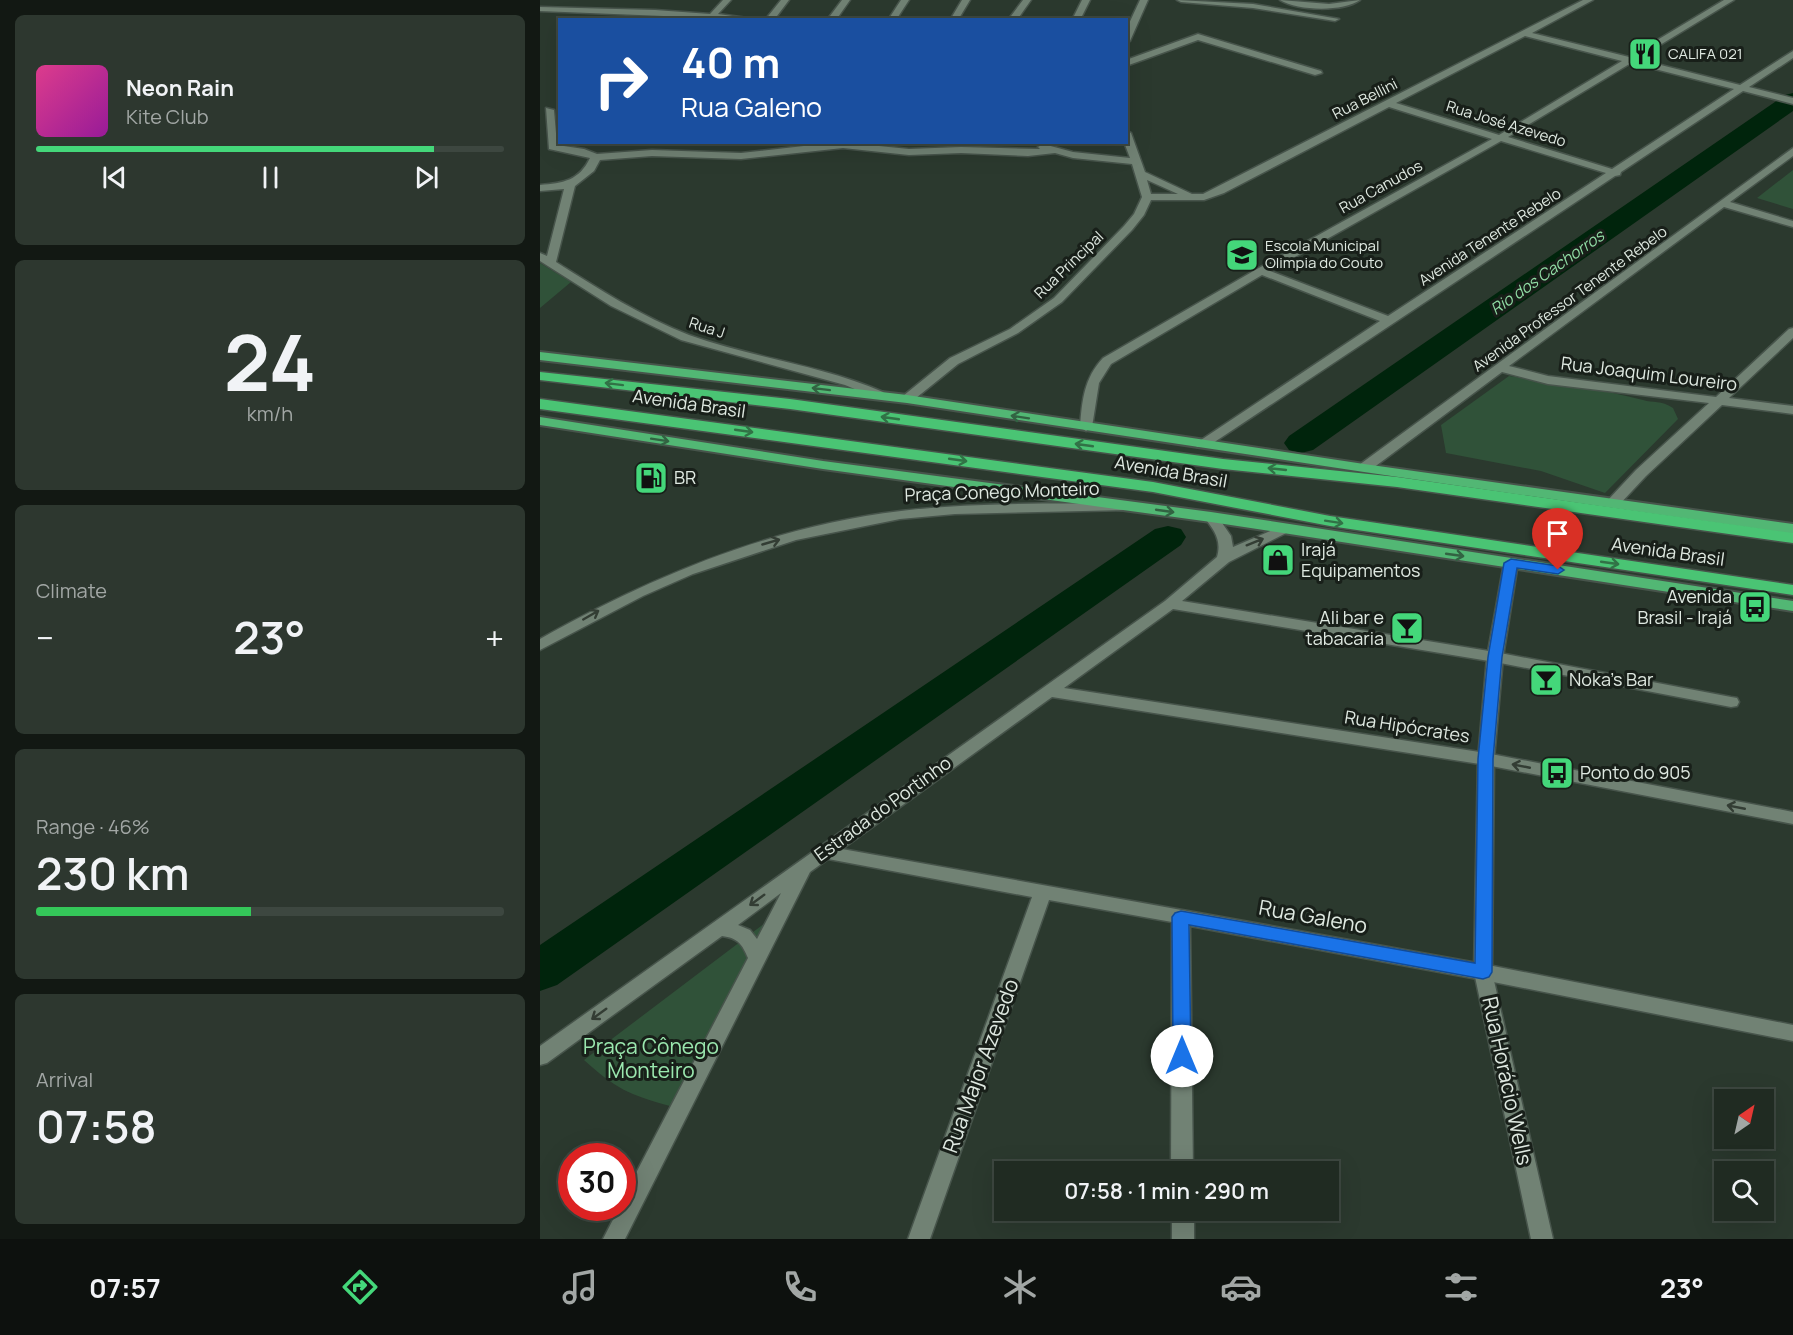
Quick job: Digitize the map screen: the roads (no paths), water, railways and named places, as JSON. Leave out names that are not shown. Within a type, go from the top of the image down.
[{"type":"highway","name":"Avenida Brasil","points":[[540,356],[879,395],[1793,529]]},
{"type":"highway","name":"Avenida Brasil","points":[[540,376],[802,406],[1223,464],[1397,482],[1793,538]]},
{"type":"highway","name":"Avenida Brasil","points":[[540,404],[1153,487],[1330,521],[1793,590]]},
{"type":"highway","name":"Avenida Brasil","points":[[540,421],[823,465],[1210,517],[1793,606]]},
{"type":"street","points":[[599,10],[608,0]]},
{"type":"street","points":[[655,12],[667,0]]},
{"type":"street","points":[[712,16],[727,0]]},
{"type":"street","points":[[771,18],[785,0]]},
{"type":"street","points":[[832,18],[846,0]]},
{"type":"street","points":[[893,18],[905,0]]},
{"type":"street","points":[[955,18],[966,0]]},
{"type":"street","points":[[1014,18],[1022,10],[1027,0]]},
{"type":"street","points":[[1077,18],[1086,0]]},
{"type":"street","points":[[1128,36],[1144,0]]},
{"type":"street","points":[[1181,0],[1253,6],[1335,19]]},
{"type":"street","points":[[1284,0],[1330,7],[1356,0]]},
{"type":"street","name":"Rua Bellini","points":[[1147,196],[1195,197],[1220,191],[1589,0]]},
{"type":"street","name":"Rua Canudos","points":[[1086,427],[1092,380],[1098,369],[1107,361],[1261,271],[1500,138],[1730,0]]},
{"type":"street","points":[[540,9],[655,12],[735,18]]},
{"type":"street","points":[[1526,33],[1793,101]]},
{"type":"street","points":[[1128,62],[1198,37],[1318,74]]},
{"type":"street","points":[[1128,51],[1146,56]]},
{"type":"street","name":"Avenida Tenente Rebelo","points":[[1202,444],[1387,320],[1616,173],[1793,54]]},
{"type":"street","name":"Rua José Azevedo","points":[[1388,104],[1616,173]]},
{"type":"street","points":[[550,110],[547,147],[584,152],[596,157],[660,153],[741,156],[843,145],[909,153],[961,150],[1028,153],[1052,151],[1135,161]]},
{"type":"street","points":[[1128,139],[1142,174],[1147,196]]},
{"type":"street","points":[[1036,144],[1052,151]]},
{"type":"street","name":"Avenida Professor Tenente Rebelo","points":[[1365,468],[1725,204],[1793,151]]},
{"type":"street","points":[[545,259],[570,185],[590,169],[596,157]]},
{"type":"street","points":[[1142,174],[1195,197]]},
{"type":"street","points":[[540,188],[570,185]]},
{"type":"street","name":"Rua Principal","points":[[907,399],[954,362],[1014,331],[1058,300],[1128,228],[1138,215],[1147,196]]},
{"type":"street","points":[[1725,204],[1793,224]]},
{"type":"street","name":"Rua J","points":[[545,259],[607,300],[685,338],[849,382],[879,395]]},
{"type":"street","points":[[1261,271],[1387,320]]},
{"type":"street","points":[[1613,503],[1641,473],[1793,332]]},
{"type":"street","name":"Rua Joaquim Loureiro","points":[[1501,368],[1548,380],[1793,410]]},
{"type":"street","name":"Praça Conego Monteiro","points":[[540,645],[600,610],[652,585],[720,558],[790,537],[843,525],[954,510],[1132,507]]},
{"type":"street","points":[[1210,517],[1226,537],[1228,548],[1224,559]]},
{"type":"street","name":"Estrada do Portinho","points":[[540,1058],[804,865],[1170,604],[1224,559],[1246,546],[1287,529]]},
{"type":"street","name":"Rua Horácio Wells","points":[[1511,563],[1495,657],[1486,759],[1483,972],[1542,1239]]},
{"type":"street","points":[[1170,604],[1495,657],[1731,702]]},
{"type":"street","name":"Rua Hipócrates","points":[[1048,691],[1486,759],[1793,818]]},
{"type":"street","name":"Rua Galeno","points":[[824,852],[1483,972],[1793,1033]]},
{"type":"street","points":[[614,1239],[804,865]]},
{"type":"street","name":"Rua Major Azevedo","points":[[919,1239],[1043,892]]},
{"type":"street","points":[[1181,917],[1182,1161]]},
{"type":"street","points":[[717,928],[740,931],[748,937],[757,958]]},
{"type":"street","points":[[1183,1221],[1183,1239]]},
{"type":"waterway","name":"Rio dos Cachorros","points":[[1301,443],[1793,100]]},
{"type":"waterway","points":[[540,971],[1168,537]]},
{"type":"place","name":"CALIFA 021","points":[[1645,54]]},
{"type":"place","name":"Escola Municipal Olimpia do Couto","points":[[1242,255]]},
{"type":"place","name":"BR","points":[[651,478]]},
{"type":"place","name":"Irajá Equipamentos","points":[[1278,560]]},
{"type":"place","name":"Avenida Brasil - Irajá","points":[[1755,607]]},
{"type":"place","name":"Ali bar e tabacaria","points":[[1407,628]]},
{"type":"place","name":"Noka's Bar","points":[[1546,680]]},
{"type":"place","name":"Ponto do 905","points":[[1557,773]]},
{"type":"park label","name":"Praça Cônego Monteiro","points":[[651,1059]]}]
